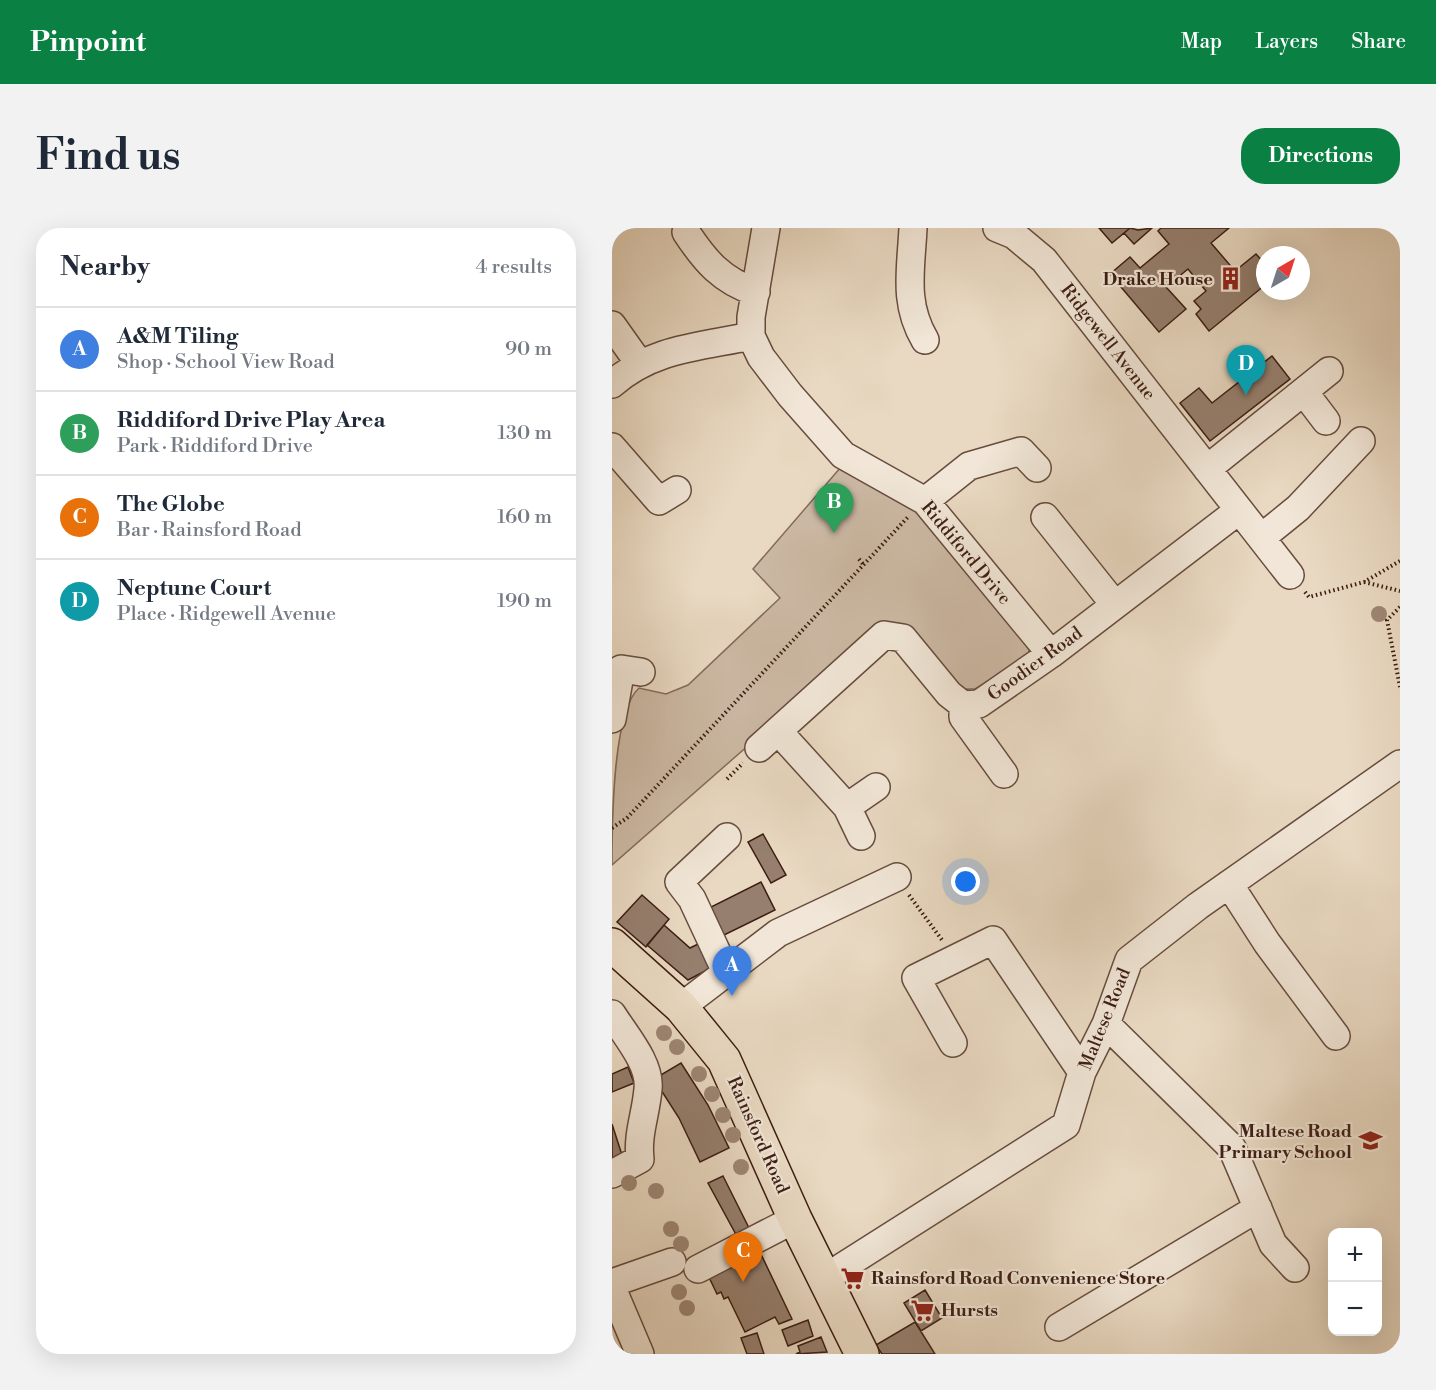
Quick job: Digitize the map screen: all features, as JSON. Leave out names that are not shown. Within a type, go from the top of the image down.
[{"type":"main road","name":"Rainsford Road","points":[[612,945],[681,1007],[724,1060],[795,1219],[862,1354]]},
{"type":"street","points":[[612,384],[639,363],[654,356],[751,336],[751,317],[766,228]]},
{"type":"street","points":[[913,228],[909,302],[914,322],[925,340]]},
{"type":"street","name":"Ridgewell Avenue","points":[[997,228],[1014,235],[1044,260],[1139,364],[1207,469],[1290,576]]},
{"type":"street","points":[[686,232],[709,264],[723,277],[756,292]]},
{"type":"street","points":[[612,325],[639,363]]},
{"type":"street","name":"Riddiford Drive","points":[[751,336],[761,357],[790,395],[843,455],[925,501],[1051,654]]},
{"type":"street","points":[[1207,469],[1329,371]]},
{"type":"street","points":[[1304,392],[1326,421]]},
{"type":"street","points":[[1261,538],[1298,508],[1361,441]]},
{"type":"street","points":[[612,447],[659,501],[677,490]]},
{"type":"street","points":[[925,501],[969,466],[1021,451],[1037,468]]},
{"type":"street","name":"Goodier Road","points":[[847,807],[769,740],[884,635],[903,638],[949,694],[963,705],[979,704],[1051,654],[1238,511]]},
{"type":"street","points":[[1045,517],[1115,605]]},
{"type":"street","points":[[612,719],[625,670]]},
{"type":"street","points":[[963,705],[963,717],[1004,774]]},
{"type":"street","name":"Maltese Road","points":[[825,1278],[1066,1125],[1082,1072],[1106,1024],[1129,960],[1229,884],[1400,764]]},
{"type":"street","points":[[861,836],[847,807],[876,787]]},
{"type":"street","points":[[727,837],[679,882],[692,899],[727,974]]},
{"type":"street","points":[[681,1007],[778,933],[897,877]]},
{"type":"street","points":[[1229,884],[1267,943],[1335,1036]]},
{"type":"street","points":[[953,1043],[916,978],[954,957],[993,940],[1082,1072]]},
{"type":"street","points":[[612,1174],[640,1159],[638,1141],[649,1087],[645,1068],[615,1011]]},
{"type":"street","points":[[1106,1024],[1232,1148],[1274,1244],[1295,1268]]},
{"type":"street","points":[[1059,1327],[1258,1208]]},
{"type":"street","points":[[698,1269],[795,1219]]},
{"type":"street","points":[[640,1354],[612,1285],[672,1262]]},
{"type":"path","points":[[612,828],[627,818],[817,611],[925,501]]},
{"type":"path","points":[[859,559],[863,564]]},
{"type":"path","points":[[1290,576],[1309,597],[1364,582],[1400,561]]},
{"type":"path","points":[[1364,582],[1400,591]]},
{"type":"path","points":[[1400,608],[1387,620],[1400,687]]},
{"type":"path","points":[[897,877],[954,957]]},
{"type":"shaded area","points":[[841,467],[915,510],[1029,647],[1029,653],[1024,660],[975,689],[957,689],[881,629],[612,865],[615,771],[623,720],[630,701],[639,688],[666,694],[688,685],[780,598],[753,569]]},
{"type":"building","points":[[1099,228],[1130,228],[1112,243]]},
{"type":"building","points":[[1130,228],[1138,230],[1152,228],[1134,244],[1124,233]]},
{"type":"building","name":"Drake House","points":[[1161,228],[1229,228],[1211,243],[1235,271],[1256,254],[1256,292],[1209,331],[1196,314],[1201,309],[1194,301],[1206,291],[1188,269],[1166,287],[1186,309],[1159,332],[1110,274],[1130,257],[1140,268],[1169,244],[1158,231]]},
{"type":"building","points":[[1272,356],[1290,379],[1210,441],[1180,403],[1199,388],[1212,403]]},
{"type":"building","points":[[763,834],[786,875],[771,883],[748,842]]},
{"type":"building","points":[[761,882],[775,910],[720,937],[707,909]]},
{"type":"building","points":[[642,895],[669,919],[646,947],[617,922]]},
{"type":"building","points":[[664,925],[690,948],[698,944],[711,968],[688,980],[647,945]]},
{"type":"building","points":[[681,1063],[708,1105],[729,1148],[700,1162],[679,1118],[654,1079]]},
{"type":"building","points":[[628,1067],[634,1083],[612,1092],[612,1074]]},
{"type":"building","points":[[612,1124],[622,1155],[612,1158]]},
{"type":"building","points":[[723,1176],[751,1232],[739,1240],[708,1183]]},
{"type":"building","points":[[758,1248],[792,1319],[779,1324],[775,1317],[745,1332],[728,1297],[724,1299],[721,1292],[717,1294],[707,1273]]},
{"type":"building","name":"Hursts","points":[[925,1290],[942,1318],[921,1331],[904,1303]]},
{"type":"building","points":[[808,1320],[813,1336],[788,1346],[782,1330]]},
{"type":"building","points":[[915,1322],[935,1354],[882,1354],[876,1345]]},
{"type":"building","points":[[757,1333],[764,1354],[747,1354],[741,1338]]},
{"type":"building","points":[[821,1337],[827,1352],[796,1354],[800,1352],[798,1346]]},
{"type":"place","name":"Drake House","points":[[1231,279]]},
{"type":"place","name":"Neptune Court","points":[[1246,395]]},
{"type":"place","name":"Riddiford Drive Play Area","points":[[834,533]]},
{"type":"place","name":"A&M Tiling","points":[[732,996]]},
{"type":"place","name":"Maltese Road Primary School","points":[[1370,1141]]},
{"type":"place","name":"Rainsford Road Convenience Store","points":[[853,1278]]},
{"type":"place","name":"The Globe","points":[[743,1282]]},
{"type":"place","name":"Hursts","points":[[923,1310]]}]
